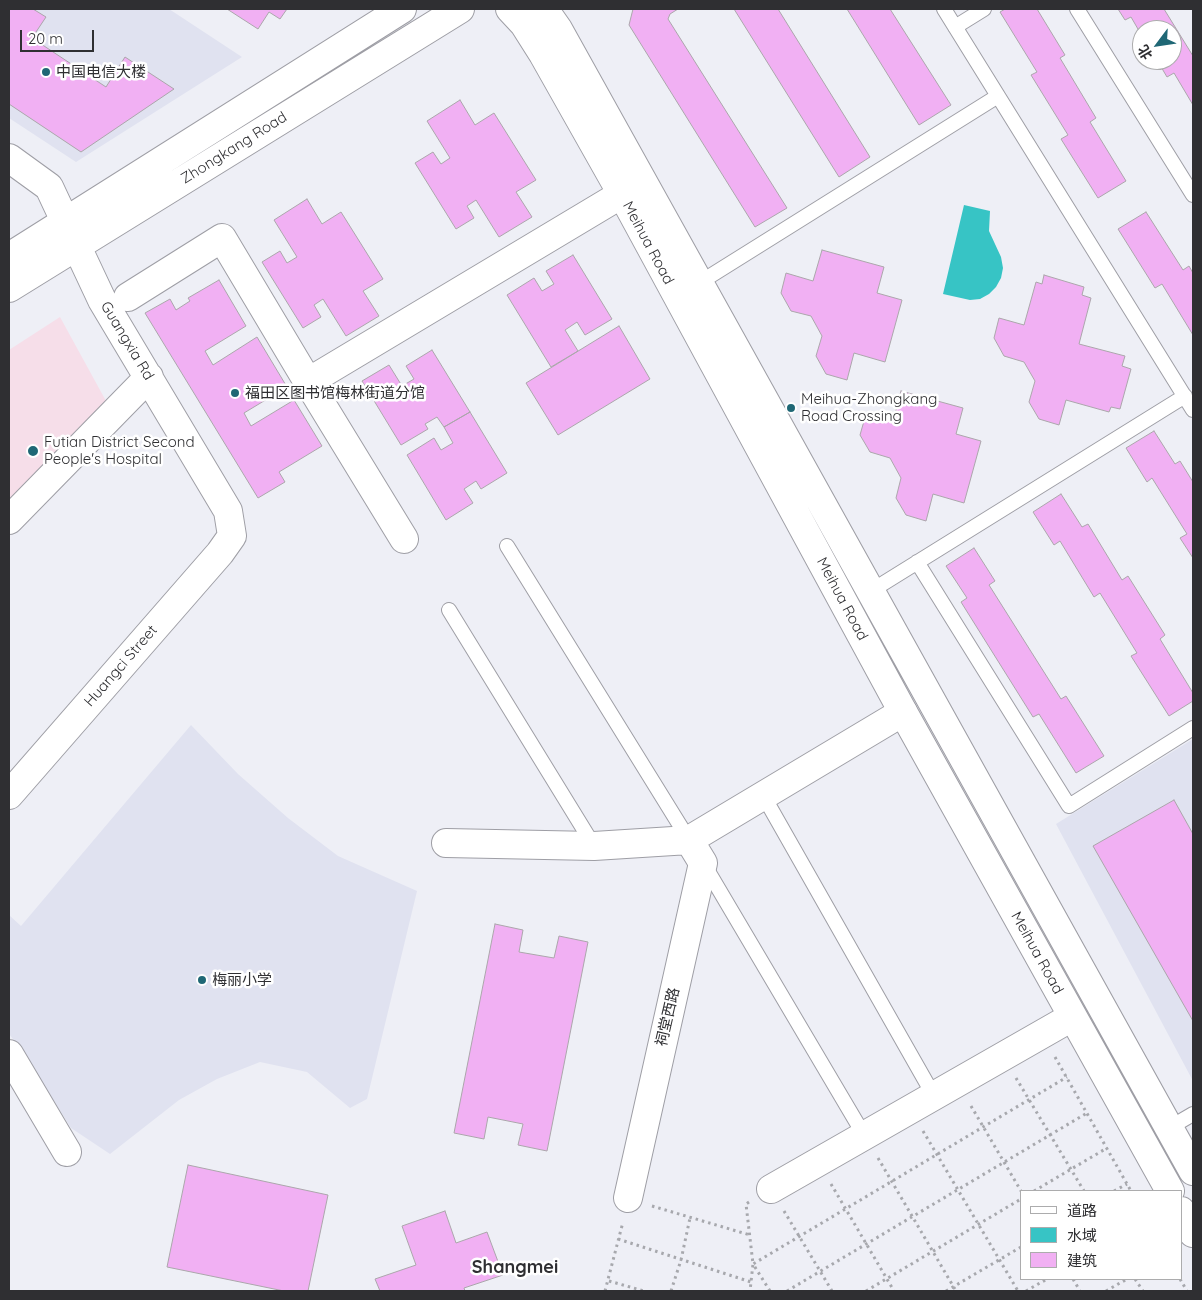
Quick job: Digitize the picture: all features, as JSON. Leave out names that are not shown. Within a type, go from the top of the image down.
[{"type":"main road","name":"Zhongkang Road","points":[[9,288],[71,234],[402,9]]},
{"type":"main road","name":"Zhongkang Road","points":[[9,257],[71,234],[460,9]]},
{"type":"main road","name":"Meihua Road","points":[[510,9],[524,24],[543,54],[622,194],[903,712],[1169,1190]]},
{"type":"main road","name":"Meihua Road","points":[[544,9],[558,29],[1193,1171]]},
{"type":"main road","name":"Guangxia Rd","points":[[9,158],[48,187],[102,300],[228,511],[232,536]]},
{"type":"main road","points":[[308,382],[622,194]]},
{"type":"main road","points":[[128,297],[222,238],[404,539]]},
{"type":"main road","points":[[9,520],[149,377]]},
{"type":"main road","name":"Huangci Street","points":[[9,794],[220,553],[232,536]]},
{"type":"main road","points":[[446,843],[594,846],[689,840],[903,712]]},
{"type":"main road","points":[[689,840],[703,863]]},
{"type":"main road","name":"祠堂西路","points":[[628,1198],[703,863]]},
{"type":"main road","points":[[771,1189],[1072,1016]]},
{"type":"main road","points":[[9,1054],[67,1152]]},
{"type":"main road","points":[[1182,1213],[1193,1233]]},
{"type":"lane","points":[[944,9],[1193,410]]},
{"type":"lane","points":[[955,27],[984,9]]},
{"type":"lane","points":[[1077,9],[1193,194]]},
{"type":"lane","points":[[699,283],[998,96]]},
{"type":"lane","points":[[871,591],[1185,396]]},
{"type":"lane","points":[[508,546],[689,840]]},
{"type":"lane","points":[[917,562],[1069,806],[1193,728]]},
{"type":"lane","points":[[449,610],[594,846]]},
{"type":"lane","points":[[763,795],[945,1089]]},
{"type":"lane","points":[[703,863],[864,1135]]},
{"type":"lane","points":[[1169,1128],[1193,1114]]},
{"type":"path","points":[[1042,1034],[1130,1190]]},
{"type":"path","points":[[1003,1056],[1083,1190]]},
{"type":"path","points":[[753,1264],[1067,1077]]},
{"type":"path","points":[[945,1089],[983,1127],[1020,1190]]},
{"type":"path","points":[[910,1109],[1018,1291]]},
{"type":"path","points":[[787,1291],[1086,1113]]},
{"type":"path","points":[[864,1135],[956,1291]]},
{"type":"path","points":[[1036,1190],[1106,1148]]},
{"type":"path","points":[[818,1162],[894,1291]]},
{"type":"path","points":[[1116,1190],[1126,1184]]},
{"type":"path","points":[[750,1291],[753,1264],[746,1204],[771,1189],[832,1291]]},
{"type":"path","points":[[605,1291],[628,1198],[750,1235]]},
{"type":"path","points":[[866,1291],[1020,1200]]},
{"type":"path","points":[[671,1291],[681,1260],[690,1218]]},
{"type":"path","points":[[618,1239],[750,1282]]},
{"type":"path","points":[[946,1291],[1020,1248]]},
{"type":"path","points":[[753,1264],[770,1291]]},
{"type":"path","points":[[1026,1291],[1045,1280]]},
{"type":"path","points":[[1074,1280],[1080,1291]]},
{"type":"path","points":[[1106,1291],[1125,1280]]},
{"type":"path","points":[[1136,1280],[1142,1291]]},
{"type":"path","points":[[1181,1280],[1187,1291]]},
{"type":"path","points":[[609,1281],[644,1291]]},
{"type":"shaded area","points":[[9,9],[169,9],[242,57],[76,162],[9,118]]},
{"type":"shaded area","name":"Futian District Second People's Hospital","points":[[60,317],[106,401],[9,501],[9,350]]},
{"type":"shaded area","name":"梅丽小学","points":[[191,725],[238,774],[288,818],[338,856],[417,891],[367,1099],[350,1108],[307,1072],[260,1062],[217,1079],[179,1100],[110,1154],[71,1128],[21,1049],[9,1034],[9,915],[21,926]]},
{"type":"shaded area","points":[[1193,739],[1193,1081],[1056,824]]},
{"type":"water","points":[[964,205],[990,211],[989,231],[1001,257],[1003,268],[1001,278],[996,287],[980,299],[970,300],[943,294]]},
{"type":"building","name":"中国电信大楼","points":[[9,9],[33,9],[46,17],[32,38],[106,87],[125,57],[174,89],[81,152],[9,104]]},
{"type":"building","points":[[227,9],[287,9],[280,19],[269,12],[258,29]]},
{"type":"building","points":[[633,9],[678,9],[670,14],[668,19],[787,208],[755,227],[629,25]]},
{"type":"building","points":[[734,9],[778,9],[870,157],[839,177]]},
{"type":"building","points":[[847,9],[890,9],[951,105],[919,125]]},
{"type":"building","points":[[1005,9],[1037,9],[1065,55],[1060,58],[1096,118],[1090,122],[1126,181],[1098,198],[1061,139],[1068,135],[1031,75],[1037,72],[1000,12]]},
{"type":"building","points":[[1118,9],[1164,9],[1171,20],[1133,20],[1131,17],[1125,20]]},
{"type":"building","points":[[1182,38],[1193,56],[1193,105],[1174,73],[1167,77],[1163,70],[1182,70]]},
{"type":"building","points":[[460,100],[475,125],[494,113],[536,180],[516,192],[532,217],[499,237],[476,200],[467,206],[474,218],[456,229],[415,163],[433,152],[441,164],[450,158],[427,121]]},
{"type":"building","points":[[307,199],[322,224],[341,212],[383,279],[363,291],[379,316],[346,336],[323,299],[314,305],[321,317],[303,328],[262,262],[280,251],[287,263],[297,257],[274,220]]},
{"type":"building","points":[[1146,212],[1183,270],[1189,266],[1193,273],[1193,335],[1162,284],[1155,288],[1118,229]]},
{"type":"building","points":[[822,250],[884,267],[877,293],[902,300],[885,362],[854,353],[847,380],[826,374],[816,356],[822,336],[811,316],[791,311],[781,293],[786,273],[813,281]]},
{"type":"building","points":[[573,255],[612,319],[585,335],[577,322],[565,330],[578,351],[551,367],[507,295],[534,278],[542,291],[554,284],[546,271]]},
{"type":"building","points":[[1044,275],[1084,287],[1082,295],[1091,298],[1079,344],[1125,356],[1122,366],[1131,369],[1120,409],[1111,407],[1109,412],[1066,400],[1059,425],[1039,419],[1029,402],[1035,381],[1024,362],[1004,356],[994,338],[999,318],[1024,325],[1036,282],[1042,284]]},
{"type":"building","name":"福田区图书馆梅林街道分馆","points":[[219,280],[246,326],[205,351],[213,365],[257,337],[287,387],[244,413],[251,426],[294,400],[322,446],[279,472],[285,482],[258,498],[145,313],[170,299],[176,310],[190,301],[188,298]]},
{"type":"building","points":[[619,326],[650,379],[558,435],[526,383]]},
{"type":"building","points":[[432,350],[470,412],[444,427],[437,417],[425,424],[428,429],[401,445],[362,381],[389,365],[402,386],[414,379],[406,366]]},
{"type":"building","points":[[901,391],[963,408],[956,434],[981,441],[964,503],[933,494],[926,521],[906,515],[896,498],[901,478],[890,458],[870,452],[860,435],[866,414],[893,422]]},
{"type":"building","points":[[470,412],[507,473],[481,489],[476,481],[464,489],[473,503],[446,520],[407,455],[434,438],[441,450],[453,443],[444,427]]},
{"type":"building","points":[[1154,431],[1175,464],[1180,461],[1193,482],[1193,558],[1180,538],[1187,534],[1152,478],[1147,482],[1126,448]]},
{"type":"building","points":[[1061,494],[1082,527],[1088,524],[1122,580],[1128,576],[1165,635],[1160,639],[1193,693],[1193,701],[1169,716],[1131,656],[1137,653],[1100,593],[1094,597],[1060,541],[1054,545],[1033,512]]},
{"type":"building","points":[[974,548],[995,581],[989,585],[1061,699],[1066,696],[1104,756],[1076,773],[1039,714],[1033,717],[961,602],[967,598],[946,566]]},
{"type":"building","points":[[1174,800],[1193,834],[1193,1021],[1093,846]]},
{"type":"building","points":[[495,924],[523,930],[519,952],[554,958],[559,936],[588,942],[547,1151],[518,1145],[523,1124],[488,1117],[484,1139],[454,1133]]},
{"type":"building","points":[[188,1165],[328,1195],[308,1291],[284,1291],[167,1267]]},
{"type":"building","points":[[445,1211],[456,1243],[487,1232],[503,1275],[464,1288],[465,1291],[380,1291],[375,1279],[416,1265],[402,1226]]},
{"type":"place","name":"中国电信大楼","points":[[46,72]]},
{"type":"place","name":"福田区图书馆梅林街道分馆","points":[[235,393]]},
{"type":"place","name":"Meihua-Zhongkang Road Crossing","points":[[791,408]]},
{"type":"place","name":"Futian District Second People's Hospital","points":[[33,451]]},
{"type":"place","name":"梅丽小学","points":[[202,980]]},
{"type":"district","name":"Shangmei","points":[[515,1268]]}]
